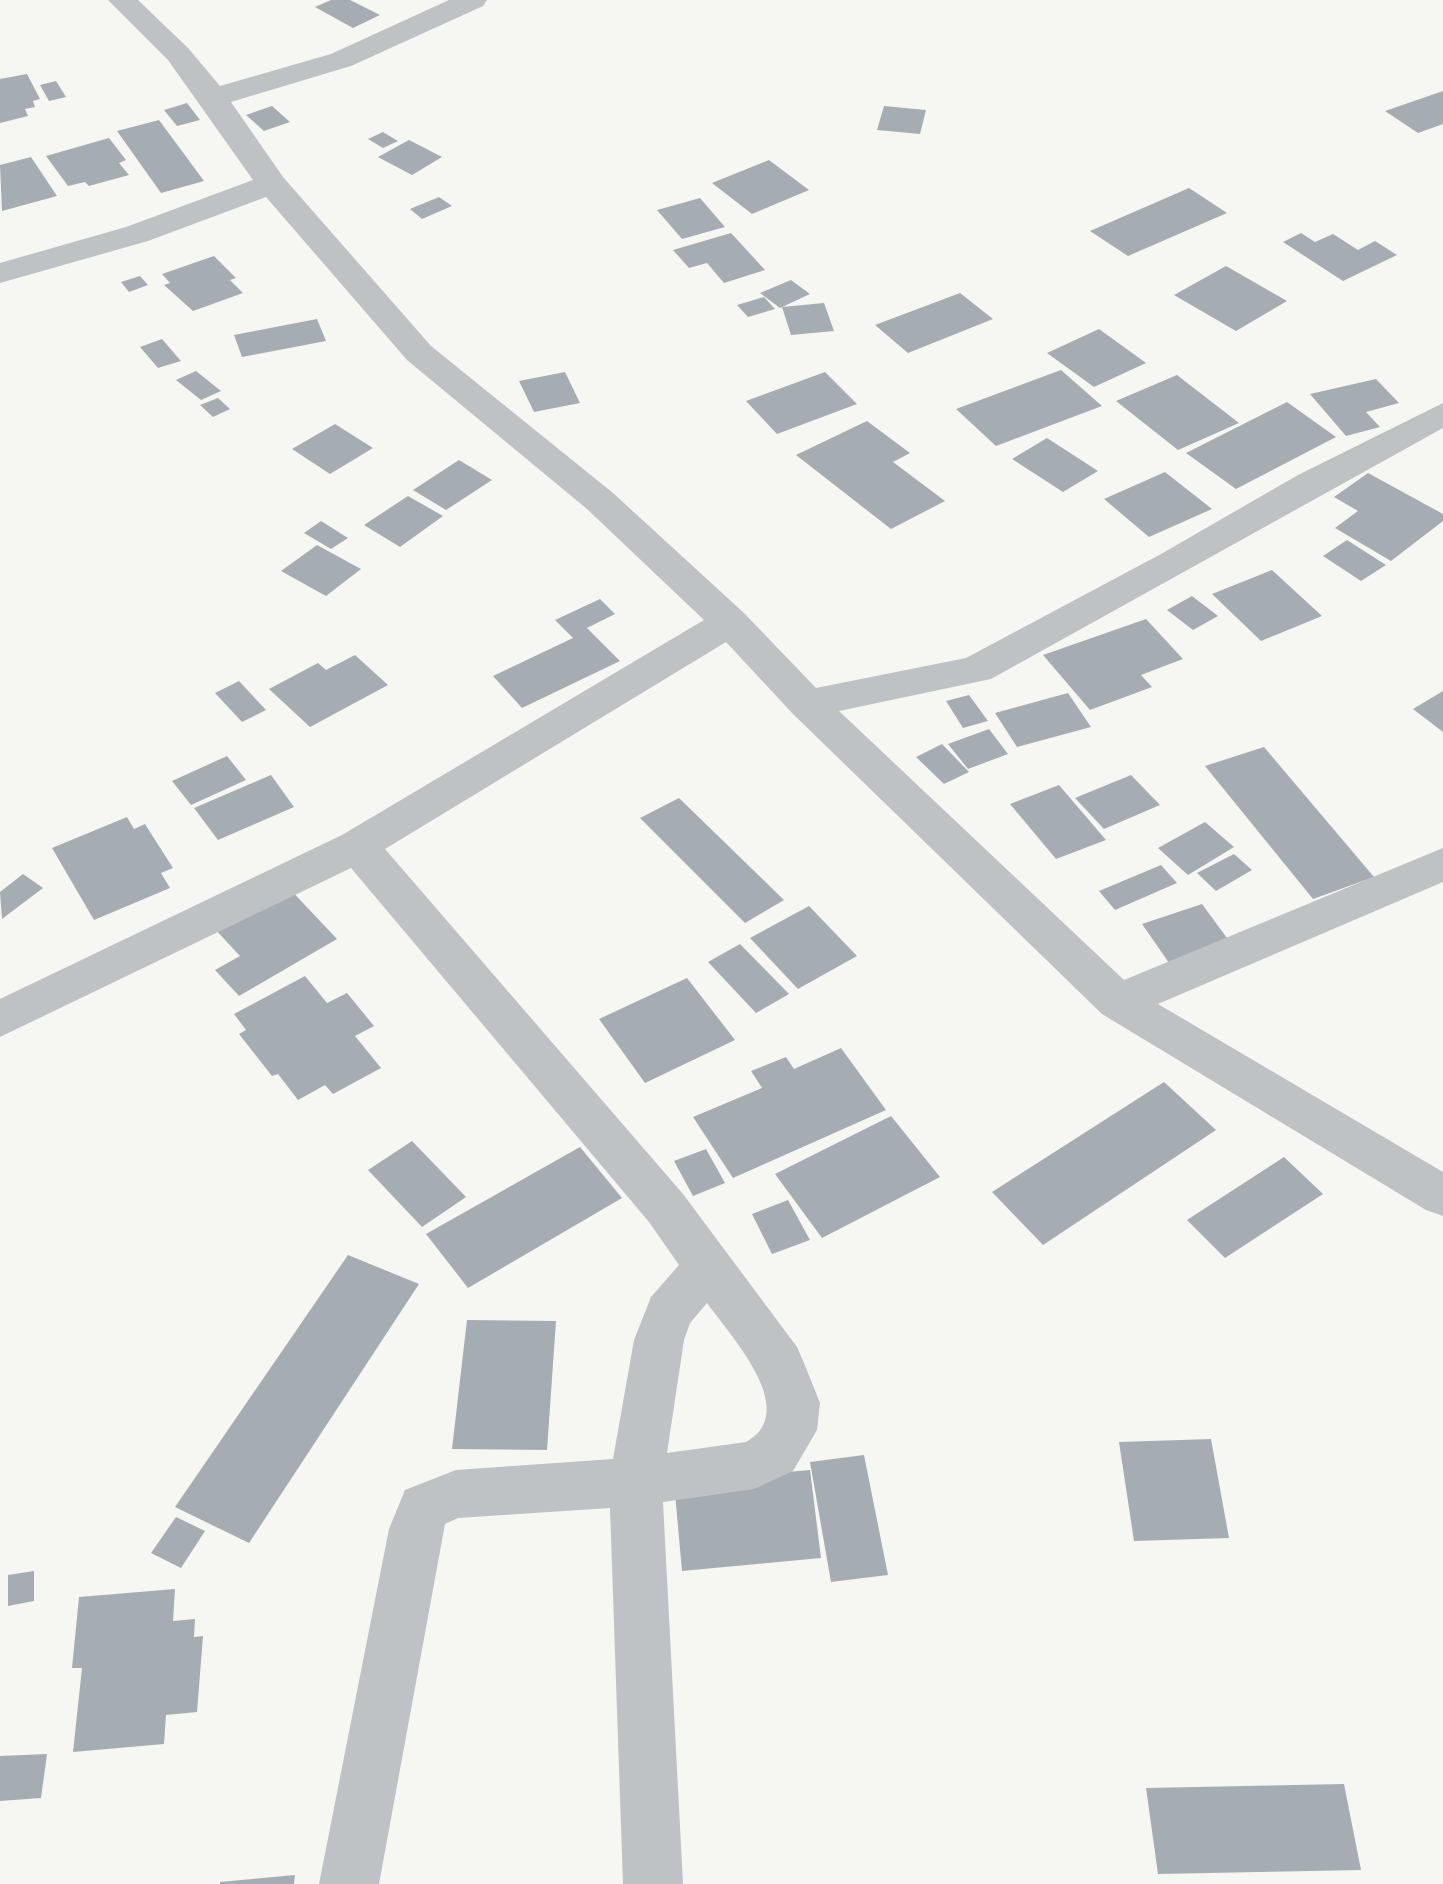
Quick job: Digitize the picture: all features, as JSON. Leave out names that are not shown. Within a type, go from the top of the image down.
[{"type":"street","points":[[122,0],[178,54],[213,98],[272,184],[419,353],[497,420],[600,501],[730,622],[807,704],[1118,1002],[1443,1196]]},
{"type":"street","points":[[213,98],[341,60],[473,0]]},
{"type":"street","points":[[0,273],[137,234],[272,184]]},
{"type":"street","points":[[807,704],[977,669],[1174,563],[1311,483],[1443,414]]},
{"type":"street","points":[[0,1019],[357,846],[730,622]]},
{"type":"street","points":[[349,1884],[416,1529],[424,1507],[456,1494],[636,1482],[754,1465],[774,1454],[791,1430],[794,1403],[779,1363],[666,1208],[357,846]]},
{"type":"street","points":[[1118,1002],[1443,864]]},
{"type":"street","points":[[653,1884],[636,1482],[664,1326],[682,1293],[709,1265]]},
{"type":"building","points":[[331,0],[350,0],[380,15],[353,28],[315,7]]},
{"type":"building","points":[[27,74],[40,99],[33,101],[35,107],[25,109],[28,116],[0,123],[0,79]]},
{"type":"building","points":[[56,81],[66,97],[49,101],[40,85]]},
{"type":"building","points":[[1443,91],[1443,124],[1418,133],[1385,111]]},
{"type":"building","points":[[187,103],[200,120],[177,126],[164,110]]},
{"type":"building","points":[[272,106],[290,122],[264,131],[246,115]]},
{"type":"building","points":[[884,106],[926,110],[920,134],[877,130]]},
{"type":"building","points":[[159,120],[204,181],[161,193],[117,131]]},
{"type":"building","points":[[383,132],[398,141],[383,148],[368,139]]},
{"type":"building","points":[[109,138],[126,160],[119,163],[129,175],[89,186],[85,182],[68,186],[46,156]]},
{"type":"building","points":[[409,140],[442,157],[412,175],[378,157]]},
{"type":"building","points":[[31,157],[57,196],[2,211],[0,165]]},
{"type":"building","points":[[769,160],[809,190],[752,214],[712,183]]},
{"type":"building","points":[[1189,188],[1227,213],[1128,256],[1090,231]]},
{"type":"building","points":[[439,197],[452,206],[422,219],[410,209]]},
{"type":"building","points":[[700,198],[725,227],[682,239],[657,210]]},
{"type":"building","points":[[731,233],[765,270],[724,283],[707,263],[689,268],[673,250]]},
{"type":"building","points":[[1301,233],[1315,242],[1333,234],[1358,250],[1375,241],[1397,255],[1343,281],[1283,242]]},
{"type":"building","points":[[214,256],[236,278],[230,280],[243,293],[193,311],[164,285],[170,283],[162,274]]},
{"type":"building","points":[[1226,266],[1287,301],[1236,331],[1174,295]]},
{"type":"building","points":[[140,276],[148,285],[129,292],[121,282]]},
{"type":"building","points":[[791,280],[810,294],[780,308],[760,293]]},
{"type":"building","points":[[960,293],[993,319],[908,353],[875,325]]},
{"type":"building","points":[[764,297],[775,309],[748,317],[737,305]]},
{"type":"building","points":[[824,303],[834,331],[791,335],[782,307]]},
{"type":"building","points":[[317,319],[326,341],[242,357],[234,335]]},
{"type":"building","points":[[1099,329],[1146,363],[1094,387],[1047,353]]},
{"type":"building","points":[[162,339],[181,361],[158,368],[140,347]]},
{"type":"building","points":[[1061,370],[1102,406],[996,446],[956,409]]},
{"type":"building","points":[[196,371],[221,391],[201,400],[176,380]]},
{"type":"building","points":[[565,372],[580,403],[534,412],[519,381]]},
{"type":"building","points":[[825,372],[857,404],[777,434],[746,401]]},
{"type":"building","points":[[1177,375],[1239,423],[1178,450],[1116,401]]},
{"type":"building","points":[[1376,379],[1399,403],[1366,412],[1380,427],[1346,436],[1310,394]]},
{"type":"building","points":[[218,398],[230,409],[213,417],[200,405]]},
{"type":"building","points":[[1287,402],[1336,437],[1236,489],[1186,453]]},
{"type":"building","points":[[867,421],[910,453],[893,462],[945,501],[891,529],[796,455]]},
{"type":"building","points":[[335,424],[373,448],[330,474],[292,449]]},
{"type":"building","points":[[1047,438],[1098,471],[1063,492],[1012,459]]},
{"type":"building","points":[[459,460],[492,480],[446,510],[413,490]]},
{"type":"building","points":[[1165,472],[1212,509],[1149,537],[1104,499]]},
{"type":"building","points":[[1368,473],[1443,514],[1443,521],[1391,561],[1335,528],[1358,511],[1334,497]]},
{"type":"building","points":[[408,496],[443,516],[400,547],[364,525]]},
{"type":"building","points":[[321,521],[348,538],[331,549],[304,533]]},
{"type":"building","points":[[1347,540],[1386,565],[1361,581],[1323,556]]},
{"type":"building","points":[[317,545],[361,569],[326,596],[281,571]]},
{"type":"building","points":[[1272,570],[1322,616],[1261,641],[1212,594]]},
{"type":"building","points":[[1192,596],[1218,616],[1193,630],[1167,610]]},
{"type":"building","points":[[600,599],[615,614],[587,628],[620,661],[522,708],[493,676],[573,638],[555,620]]},
{"type":"building","points":[[1146,619],[1183,659],[1141,675],[1152,687],[1090,710],[1043,655]]},
{"type":"building","points":[[355,655],[388,685],[310,727],[269,689],[318,663],[326,670]]},
{"type":"building","points":[[239,681],[266,710],[242,722],[215,693]]},
{"type":"building","points":[[1443,691],[1443,732],[1413,709]]},
{"type":"building","points":[[1068,693],[1091,727],[1017,747],[995,713]]},
{"type":"building","points":[[969,695],[988,721],[963,728],[946,701]]},
{"type":"building","points":[[989,729],[1008,754],[968,769],[948,744]]},
{"type":"building","points":[[942,744],[969,772],[944,784],[916,757]]},
{"type":"building","points":[[1264,747],[1374,877],[1313,899],[1205,766]]},
{"type":"building","points":[[227,756],[246,780],[191,805],[172,781]]},
{"type":"building","points":[[271,775],[294,807],[218,840],[194,808]]},
{"type":"building","points":[[1131,775],[1160,805],[1104,829],[1075,798]]},
{"type":"building","points":[[1059,785],[1106,840],[1056,859],[1010,804]]},
{"type":"building","points":[[679,798],[784,900],[745,923],[640,818]]},
{"type":"building","points":[[127,817],[134,829],[145,824],[173,868],[161,873],[170,888],[94,920],[52,848]]},
{"type":"building","points":[[1205,822],[1234,847],[1188,875],[1158,848]]},
{"type":"building","points":[[1234,854],[1252,870],[1216,891],[1197,873]]},
{"type":"building","points":[[1161,865],[1177,883],[1115,910],[1099,891]]},
{"type":"building","points":[[23,874],[43,888],[2,919],[0,892]]},
{"type":"building","points":[[286,885],[337,939],[239,996],[215,970],[240,956],[213,927]]},
{"type":"building","points":[[1202,904],[1238,953],[1176,973],[1142,924]]},
{"type":"building","points":[[809,906],[857,956],[798,989],[750,938]]},
{"type":"building","points":[[740,944],[789,994],[756,1013],[708,962]]},
{"type":"building","points":[[305,976],[327,1003],[347,993],[374,1026],[355,1036],[381,1068],[333,1094],[325,1085],[298,1100],[278,1074],[272,1076],[239,1034],[246,1030],[234,1014]]},
{"type":"building","points":[[687,978],[735,1040],[645,1083],[599,1019]]},
{"type":"building","points":[[841,1048],[886,1110],[733,1178],[693,1117],[762,1088],[751,1071],[786,1057],[794,1069]]},
{"type":"building","points":[[1164,1082],[1216,1130],[1043,1245],[992,1192]]},
{"type":"building","points":[[891,1116],[940,1177],[822,1238],[775,1174]]},
{"type":"building","points":[[412,1141],[466,1197],[422,1227],[368,1170]]},
{"type":"building","points":[[580,1147],[622,1198],[468,1288],[426,1234]]},
{"type":"building","points":[[706,1149],[725,1183],[693,1196],[674,1161]]},
{"type":"building","points":[[1284,1157],[1323,1194],[1225,1258],[1187,1220]]},
{"type":"building","points":[[788,1200],[810,1240],[772,1254],[752,1214]]},
{"type":"building","points":[[348,1255],[419,1284],[249,1543],[175,1507]]},
{"type":"building","points":[[467,1320],[556,1321],[547,1450],[452,1449]]},
{"type":"building","points":[[1211,1439],[1229,1538],[1134,1541],[1119,1442]]},
{"type":"building","points":[[864,1455],[888,1575],[831,1582],[810,1462]]},
{"type":"building","points":[[810,1470],[821,1558],[682,1571],[674,1482]]},
{"type":"building","points":[[176,1517],[205,1531],[181,1568],[151,1553]]},
{"type":"building","points":[[34,1571],[34,1601],[8,1606],[8,1575]]},
{"type":"building","points":[[175,1589],[173,1621],[195,1619],[194,1637],[203,1636],[197,1712],[166,1715],[164,1744],[73,1752],[82,1668],[72,1668],[79,1597]]},
{"type":"building","points":[[47,1754],[41,1798],[0,1801],[0,1756]]},
{"type":"building","points":[[1344,1784],[1361,1870],[1158,1874],[1146,1788]]},
{"type":"building","points":[[295,1875],[294,1884],[220,1884],[220,1882]]}]
